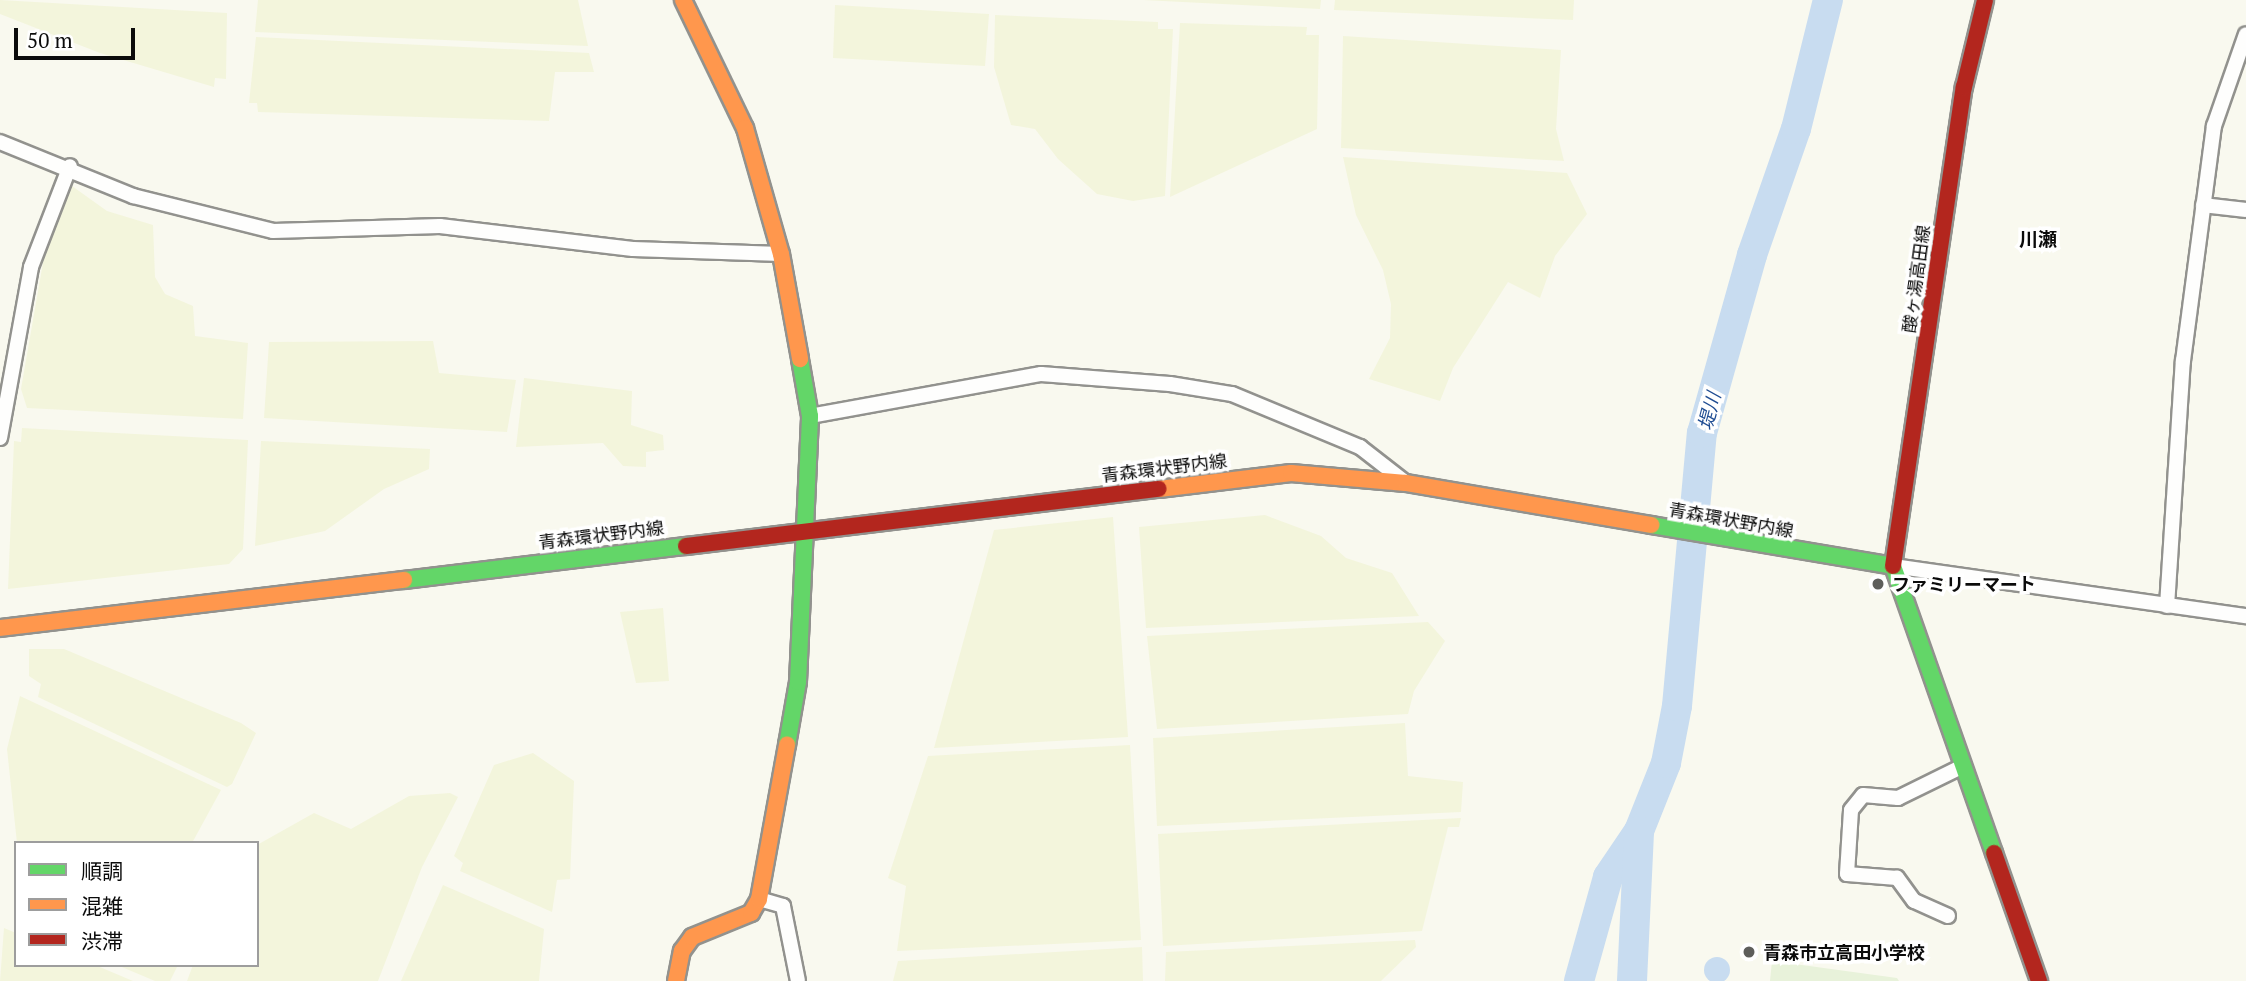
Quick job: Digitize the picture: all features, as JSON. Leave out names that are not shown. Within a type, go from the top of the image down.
[{"type":"main road","points":[[676,981],[682,951],[692,937],[751,913],[759,899],[798,682],[810,416],[781,254],[745,128],[683,0]]},
{"type":"main road","name":"酸ヶ湯高田線","points":[[1893,566],[1964,87],[1985,0]]},
{"type":"main road","name":"青森環状野内線","points":[[0,628],[1291,473],[1406,483],[1893,566]]},
{"type":"main road","points":[[1893,566],[1961,767],[2039,981]]},
{"type":"street","points":[[2167,606],[2175,530],[2174,455],[2203,205],[2221,93],[2242,50],[2246,34]]},
{"type":"street","points":[[0,142],[70,166],[133,196],[274,231],[440,226],[633,249],[781,254]]},
{"type":"street","points":[[0,438],[31,267],[70,166]]},
{"type":"street","points":[[2203,205],[2246,210]]},
{"type":"street","points":[[810,416],[1041,374],[1170,384],[1233,394],[1360,447],[1406,483]]},
{"type":"street","points":[[1893,566],[2246,617]]},
{"type":"street","points":[[1948,916],[1914,901],[1897,878],[1847,874],[1851,810],[1863,795],[1898,799],[1961,767]]},
{"type":"street","points":[[759,899],[783,906],[798,981]]},
{"type":"green space","points":[[0,0],[227,13],[226,79],[215,78],[214,87],[100,53],[0,14]]},
{"type":"green space","points":[[258,0],[578,0],[588,46],[255,32]]},
{"type":"green space","points":[[1143,0],[1321,0],[1320,9]]},
{"type":"green space","points":[[1335,0],[1574,0],[1573,20],[1334,10]]},
{"type":"green space","points":[[835,5],[989,14],[985,66],[833,58]]},
{"type":"green space","points":[[995,15],[1158,22],[1158,29],[1173,29],[1165,196],[1133,201],[1097,194],[1058,159],[1035,129],[1011,125],[994,67]]},
{"type":"green space","points":[[1180,23],[1307,27],[1306,35],[1319,35],[1317,129],[1170,197]]},
{"type":"green space","points":[[1343,36],[1561,50],[1556,129],[1564,161],[1341,148]]},
{"type":"green space","points":[[256,37],[589,53],[594,72],[555,72],[549,121],[258,112],[257,103],[249,103]]},
{"type":"green space","points":[[1343,157],[1567,173],[1587,214],[1555,256],[1540,298],[1508,282],[1453,368],[1440,401],[1369,379],[1390,338],[1391,304],[1383,270],[1356,215]]},
{"type":"green space","points":[[72,186],[107,211],[153,225],[155,277],[165,294],[193,306],[195,336],[248,343],[243,419],[27,408],[21,389],[45,251]]},
{"type":"green space","points":[[433,341],[439,373],[516,380],[507,432],[264,418],[269,342]]},
{"type":"green space","points":[[524,378],[632,391],[631,425],[663,435],[664,450],[646,452],[646,467],[623,466],[603,443],[516,447]]},
{"type":"green space","points":[[22,428],[248,440],[243,549],[229,564],[8,589],[14,441],[21,442]]},
{"type":"green space","points":[[261,441],[430,449],[429,469],[384,489],[325,531],[255,546]]},
{"type":"green space","points":[[1265,515],[1321,536],[1346,558],[1392,573],[1419,616],[1146,628],[1139,527]]},
{"type":"green space","points":[[1113,517],[1128,737],[934,748],[994,530]]},
{"type":"green space","points":[[663,608],[669,681],[636,683],[620,612]]},
{"type":"green space","points":[[1428,622],[1445,641],[1414,691],[1408,714],[1157,729],[1147,636]]},
{"type":"green space","points":[[29,649],[64,649],[241,723],[256,733],[232,784],[227,787],[38,697],[41,684],[29,676]]},
{"type":"green space","points":[[20,696],[221,790],[193,841],[17,841],[7,749]]},
{"type":"green space","points":[[1405,723],[1408,776],[1463,782],[1461,812],[1157,826],[1153,738]]},
{"type":"green space","points":[[1130,745],[1141,940],[897,951],[906,886],[888,878],[928,756]]},
{"type":"green space","points":[[533,753],[574,781],[570,879],[557,880],[552,912],[460,871],[463,863],[454,856],[494,765]]},
{"type":"green space","points":[[450,793],[458,797],[422,867],[378,981],[187,981],[192,967],[259,967],[259,844],[314,813],[351,829],[409,796]]},
{"type":"green space","points":[[1461,818],[1459,827],[1448,827],[1422,931],[1163,946],[1158,834]]},
{"type":"green space","points":[[443,885],[544,929],[539,981],[401,981]]},
{"type":"green space","points":[[4,928],[14,932],[14,967],[100,967],[133,981],[0,981]]},
{"type":"green space","points":[[1415,940],[1416,947],[1381,981],[1165,981],[1166,952]]},
{"type":"green space","points":[[1142,947],[1143,981],[893,981],[898,961]]},
{"type":"green space","points":[[1772,961],[1897,978],[1899,981],[1770,981]]},
{"type":"green space","points":[[122,967],[177,967],[170,981],[155,981]]},
{"type":"water","points":[[1712,958],[1722,958],[1729,965],[1729,975],[1722,982],[1712,982],[1705,975],[1705,965]]},
{"type":"waterway","name":"堤川","points":[[1579,981],[1608,877],[1639,831],[1666,763],[1677,706],[1702,433],[1752,255],[1796,129],[1828,0]]},
{"type":"waterway","name":"堤川","points":[[1632,981],[1639,831]]},
{"type":"traffic: fast","points":[[787,745],[798,682],[810,416],[800,359]]},
{"type":"traffic: fast","points":[[1651,525],[1893,566],[1994,853]]},
{"type":"traffic: fast","points":[[404,580],[686,546]]},
{"type":"traffic: slow","points":[[683,0],[745,128],[781,254],[800,359]]},
{"type":"traffic: slow","points":[[1159,489],[1291,473],[1406,483],[1651,525]]},
{"type":"traffic: slow","points":[[0,628],[404,580]]},
{"type":"traffic: slow","points":[[676,981],[682,951],[692,937],[751,913],[759,899],[787,745]]},
{"type":"traffic: jam","points":[[1893,566],[1964,87],[1985,0]]},
{"type":"traffic: jam","points":[[686,546],[1159,489]]},
{"type":"traffic: jam","points":[[1994,853],[2039,981]]},
{"type":"place","name":"ファミリーマート","points":[[1878,584]]},
{"type":"place","name":"青森市立高田小学校","points":[[1749,952]]},
{"type":"district","name":"川瀬","points":[[2038,239]]}]
